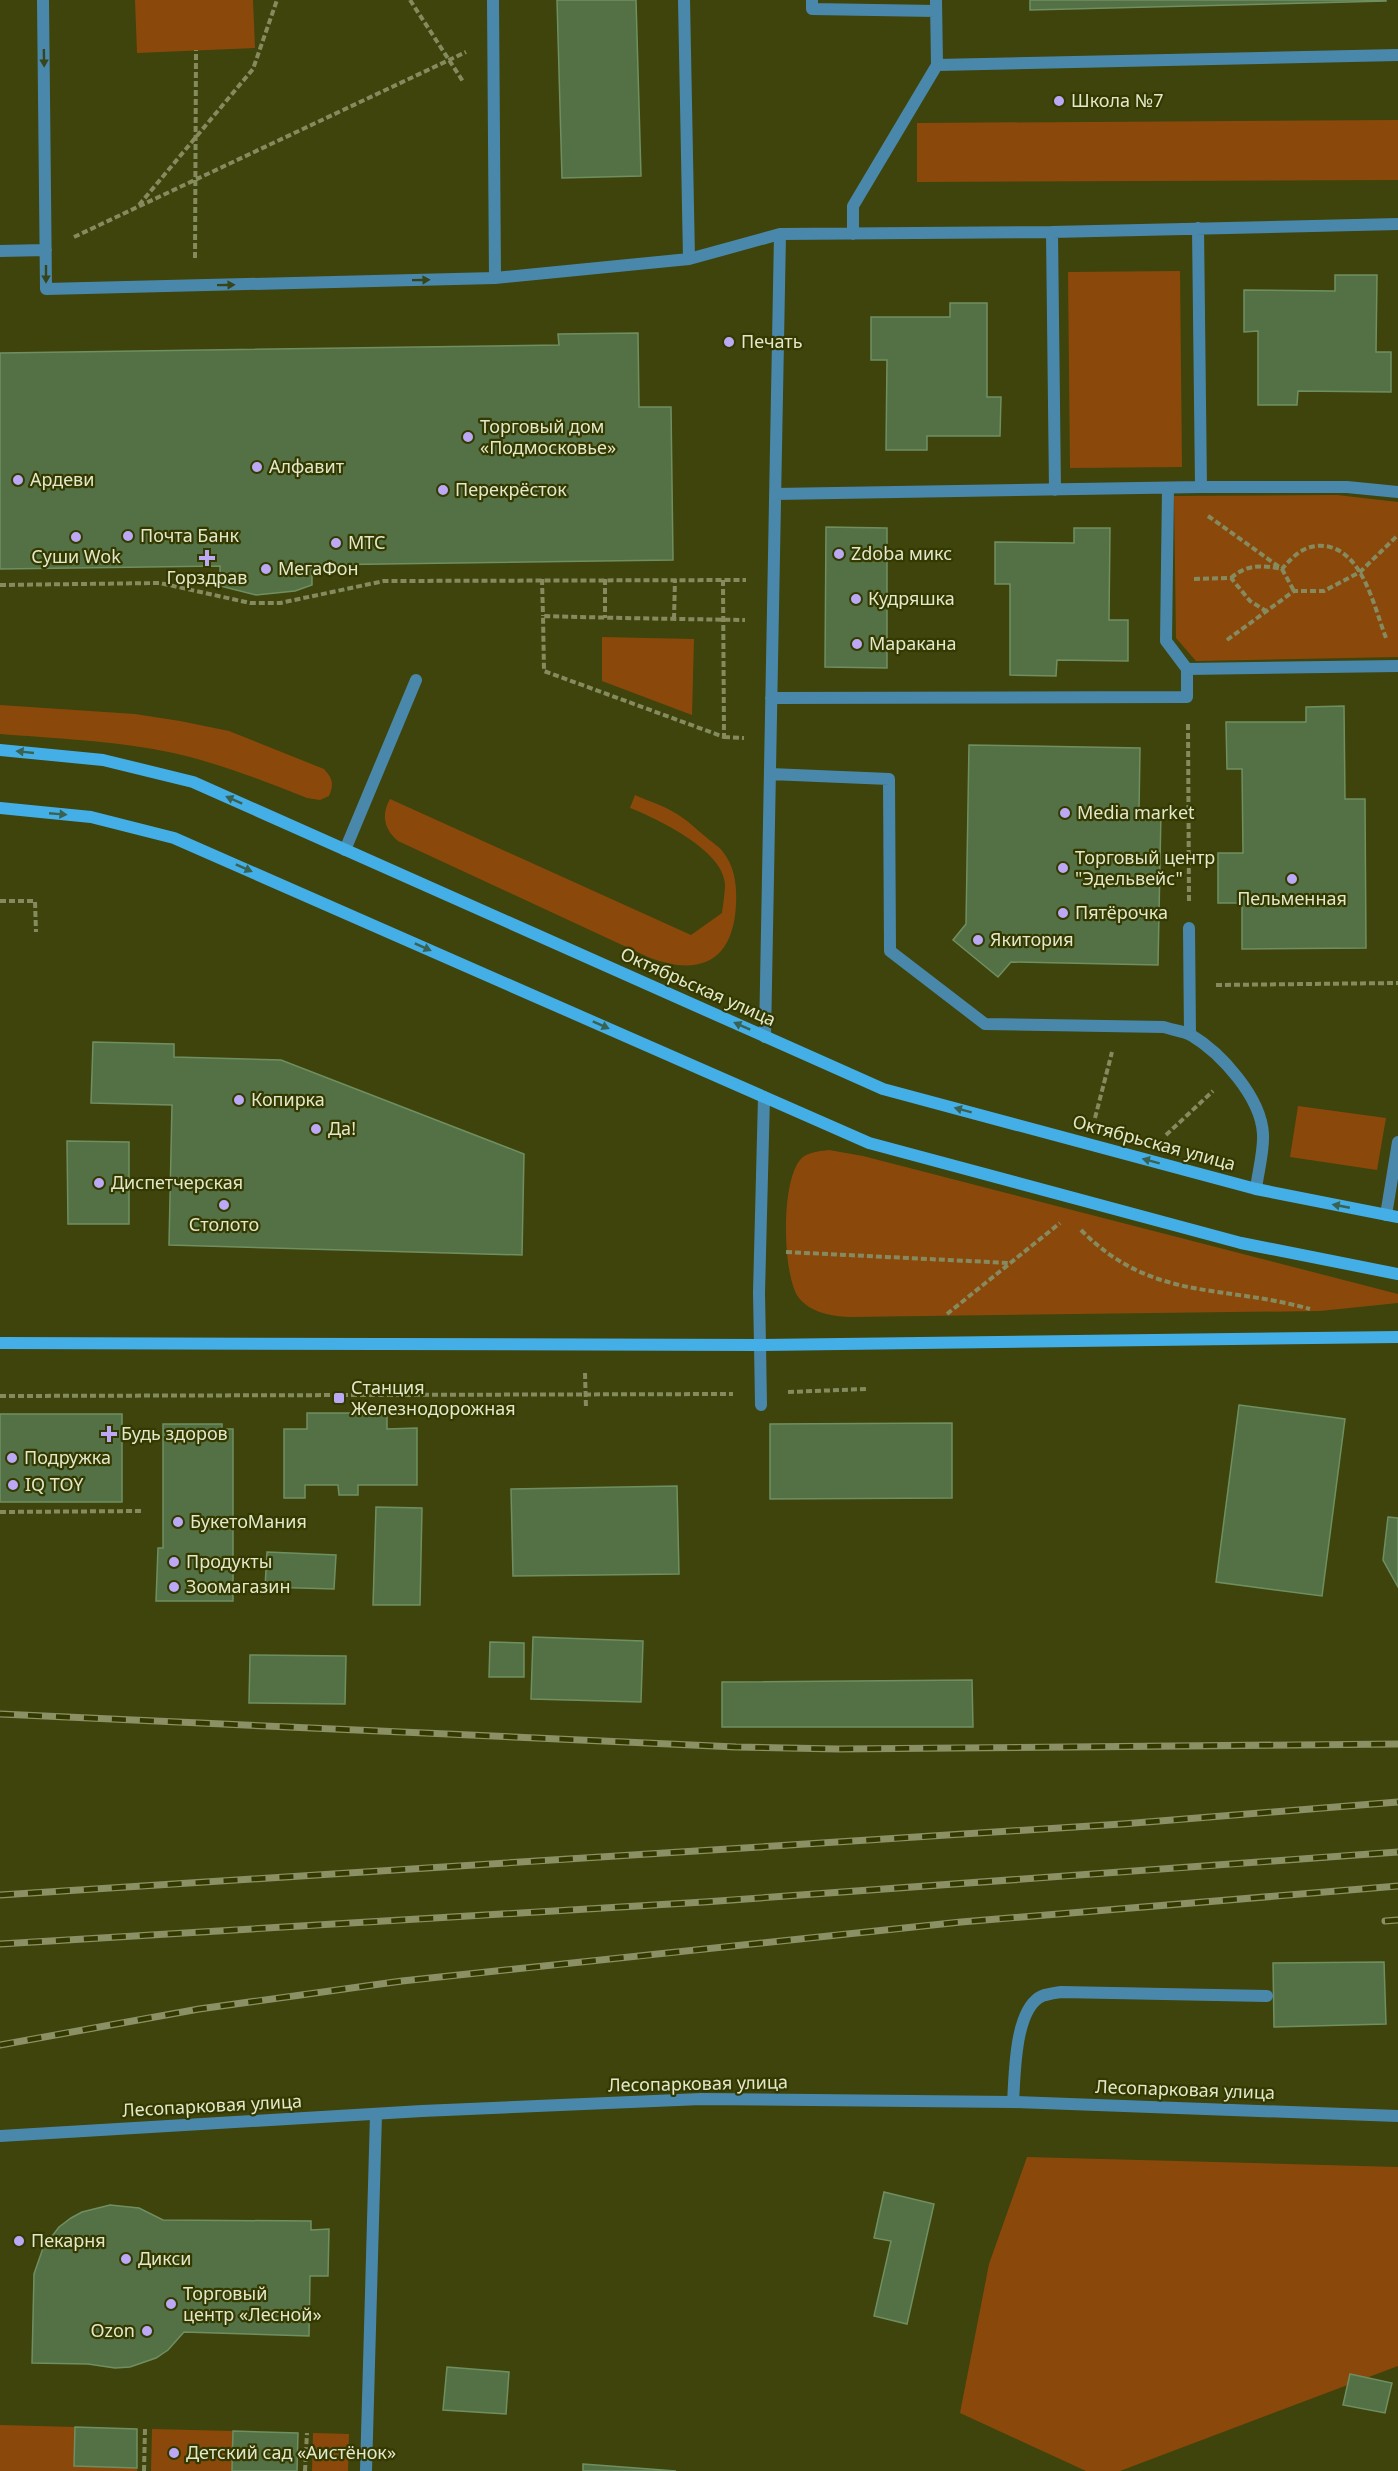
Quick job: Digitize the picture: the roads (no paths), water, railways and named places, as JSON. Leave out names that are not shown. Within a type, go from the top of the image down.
[{"type":"main road","name":"Октябрьская улица","points":[[0,750],[103,760],[193,782],[884,1089],[1256,1189],[1392,1216]]},
{"type":"main road","points":[[0,808],[91,817],[174,838],[869,1143],[1242,1243],[1398,1274]]},
{"type":"main road","points":[[0,1343],[760,1346],[1398,1337]]},
{"type":"street","points":[[43,0],[46,289],[495,278],[689,259],[780,234],[1052,232],[1398,224]]},
{"type":"street","points":[[493,0],[495,278]]},
{"type":"street","points":[[684,0],[689,259]]},
{"type":"street","points":[[812,0],[812,9],[936,5],[938,65],[853,206],[853,234]]},
{"type":"street","points":[[938,65],[1398,55]]},
{"type":"street","points":[[1198,228],[1201,487]]},
{"type":"street","points":[[1052,232],[1055,490]]},
{"type":"street","points":[[765,1036],[780,234]]},
{"type":"street","points":[[0,250],[46,250]]},
{"type":"street","points":[[775,494],[1201,487],[1347,487],[1398,492]]},
{"type":"street","points":[[771,698],[1187,697],[1187,669],[1166,640],[1168,488]]},
{"type":"street","points":[[1187,669],[1398,666]]},
{"type":"street","points":[[345,850],[416,680]]},
{"type":"street","points":[[770,774],[889,779],[890,951],[985,1024],[1164,1028],[1190,1035],[1234,1072],[1253,1101],[1263,1133],[1256,1189]]},
{"type":"street","points":[[1189,928],[1190,1035]]},
{"type":"street","points":[[761,1399],[760,1251],[764,1097]]},
{"type":"street","points":[[1392,1216],[1398,1142]]},
{"type":"street","points":[[1013,2102],[1019,2034],[1029,2008],[1041,1996],[1061,1992],[1267,1996]]},
{"type":"street","name":"Лесопарковая улица","points":[[0,2136],[376,2114],[701,2099],[1013,2102],[1398,2116]]},
{"type":"street","points":[[366,2471],[376,2114]]},
{"type":"railway","points":[[0,1714],[736,1747],[838,1749],[1398,1744]]},
{"type":"railway","points":[[0,1895],[1122,1824],[1398,1802]]},
{"type":"railway","points":[[0,1944],[704,1902],[1398,1852]]},
{"type":"railway","points":[[0,2045],[199,2009],[402,1981],[961,1922],[1398,1886]]},
{"type":"railway","points":[[1385,1921],[1398,1920]]},
{"type":"place","name":"Школа №7","points":[[1059,101]]},
{"type":"place","name":"Печать","points":[[729,342]]},
{"type":"place","name":"Торговый дом «Подмосковье»","points":[[468,437]]},
{"type":"place","name":"Алфавит","points":[[257,467]]},
{"type":"place","name":"Ардеви","points":[[18,480]]},
{"type":"place","name":"Перекрёсток","points":[[443,490]]},
{"type":"place","name":"Почта Банк","points":[[128,536]]},
{"type":"place","name":"Суши Wok","points":[[76,537]]},
{"type":"place","name":"МТС","points":[[336,543]]},
{"type":"place","name":"Zdoba микс","points":[[839,554]]},
{"type":"place","name":"Горздрав","points":[[207,558]]},
{"type":"place","name":"МегаФон","points":[[266,569]]},
{"type":"place","name":"Кудряшка","points":[[856,599]]},
{"type":"place","name":"Маракана","points":[[857,644]]},
{"type":"place","name":"Media market","points":[[1065,813]]},
{"type":"place","name":"Торговый центр \"Эдельвейс\"","points":[[1063,868]]},
{"type":"place","name":"Пельменная","points":[[1292,879]]},
{"type":"place","name":"Пятёрочка","points":[[1063,913]]},
{"type":"place","name":"Якитория","points":[[978,940]]},
{"type":"place","name":"Копирка","points":[[239,1100]]},
{"type":"place","name":"Да!","points":[[316,1129]]},
{"type":"place","name":"Диспетчерская","points":[[99,1183]]},
{"type":"place","name":"Столото","points":[[224,1205]]},
{"type":"place","name":"Станция Железнодорожная","points":[[339,1398]]},
{"type":"place","name":"Будь здоров","points":[[109,1434]]},
{"type":"place","name":"Подружка","points":[[12,1458]]},
{"type":"place","name":"IQ TOY","points":[[13,1485]]},
{"type":"place","name":"БукетоМания","points":[[178,1522]]},
{"type":"place","name":"Продукты","points":[[174,1562]]},
{"type":"place","name":"Зоомагазин","points":[[174,1587]]},
{"type":"place","name":"Пекарня","points":[[19,2241]]},
{"type":"place","name":"Дикси","points":[[126,2259]]},
{"type":"place","name":"Торговый центр «Лесной»","points":[[171,2304]]},
{"type":"place","name":"Ozon","points":[[147,2331]]},
{"type":"place","name":"Детский сад «Аистёнок»","points":[[174,2453]]}]
